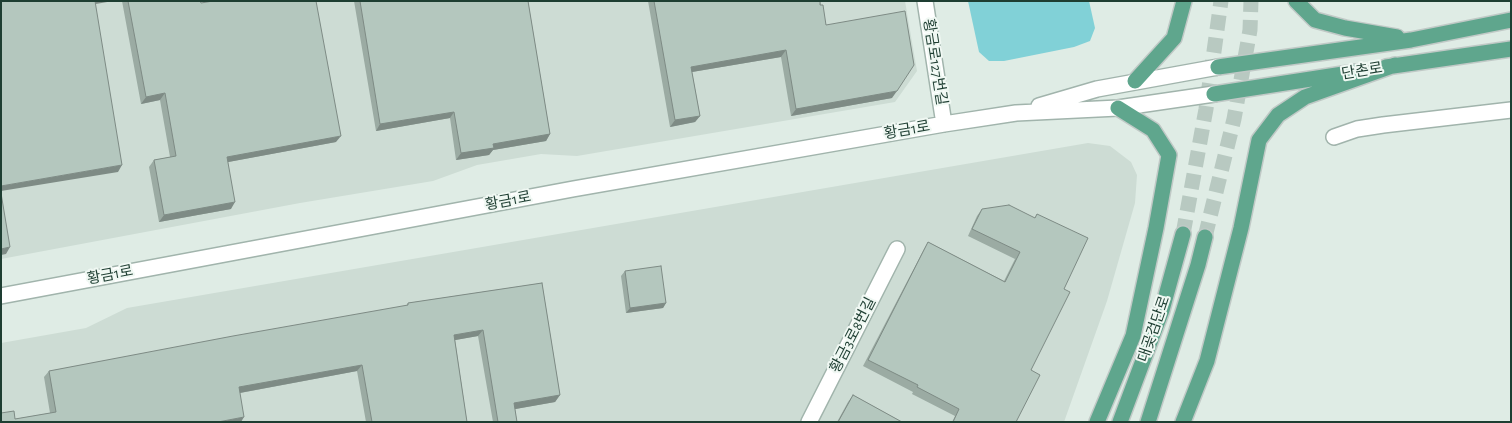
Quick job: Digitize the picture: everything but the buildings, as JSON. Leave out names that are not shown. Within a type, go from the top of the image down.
[{"type":"main road","points":[[1135,81],[1174,38],[1184,1]]},
{"type":"main road","points":[[1296,1],[1315,20],[1345,28],[1411,40]]},
{"type":"main road","name":"단촌로","points":[[1218,67],[1411,40],[1511,20]]},
{"type":"main road","name":"단촌로","points":[[1214,94],[1395,65],[1511,49]]},
{"type":"main road","points":[[1183,422],[1208,361],[1241,228],[1259,140],[1278,115],[1305,97],[1395,65]]},
{"type":"main road","points":[[1097,422],[1133,336],[1169,155],[1154,130],[1118,108]]},
{"type":"main road","name":"대곶검단로","points":[[1120,422],[1162,310],[1183,234]]},
{"type":"main road","name":"대곶검단로","points":[[1148,422],[1198,265],[1205,237]]},
{"type":"street","name":"황금로127번길","points":[[925,1],[944,124]]},
{"type":"street","name":"황금1로","points":[[1016,113],[1097,89],[1218,67]]},
{"type":"street","name":"황금1로","points":[[1,296],[573,189],[944,124],[1016,113],[1118,108],[1214,94]]},
{"type":"street","points":[[1334,136],[1383,124],[1511,110]]},
{"type":"street","name":"황금3로8번길","points":[[809,422],[897,249]]},
{"type":"shaded area","points":[[1,1],[905,1],[917,71],[895,102],[577,156],[541,154],[477,165],[433,181],[300,203],[1,259]]},
{"type":"shaded area","points":[[1088,143],[1110,146],[1131,162],[1137,175],[1135,203],[1107,301],[1064,422],[1,422],[1,343],[86,328],[127,308]]},
{"type":"water","points":[[968,1],[1089,1],[1095,28],[1090,41],[1074,47],[1004,61],[989,61],[979,52]]},
{"type":"tunnel","points":[[1183,234],[1206,109],[1221,1]]},
{"type":"tunnel","points":[[1205,237],[1234,119],[1250,30],[1251,1]]}]
